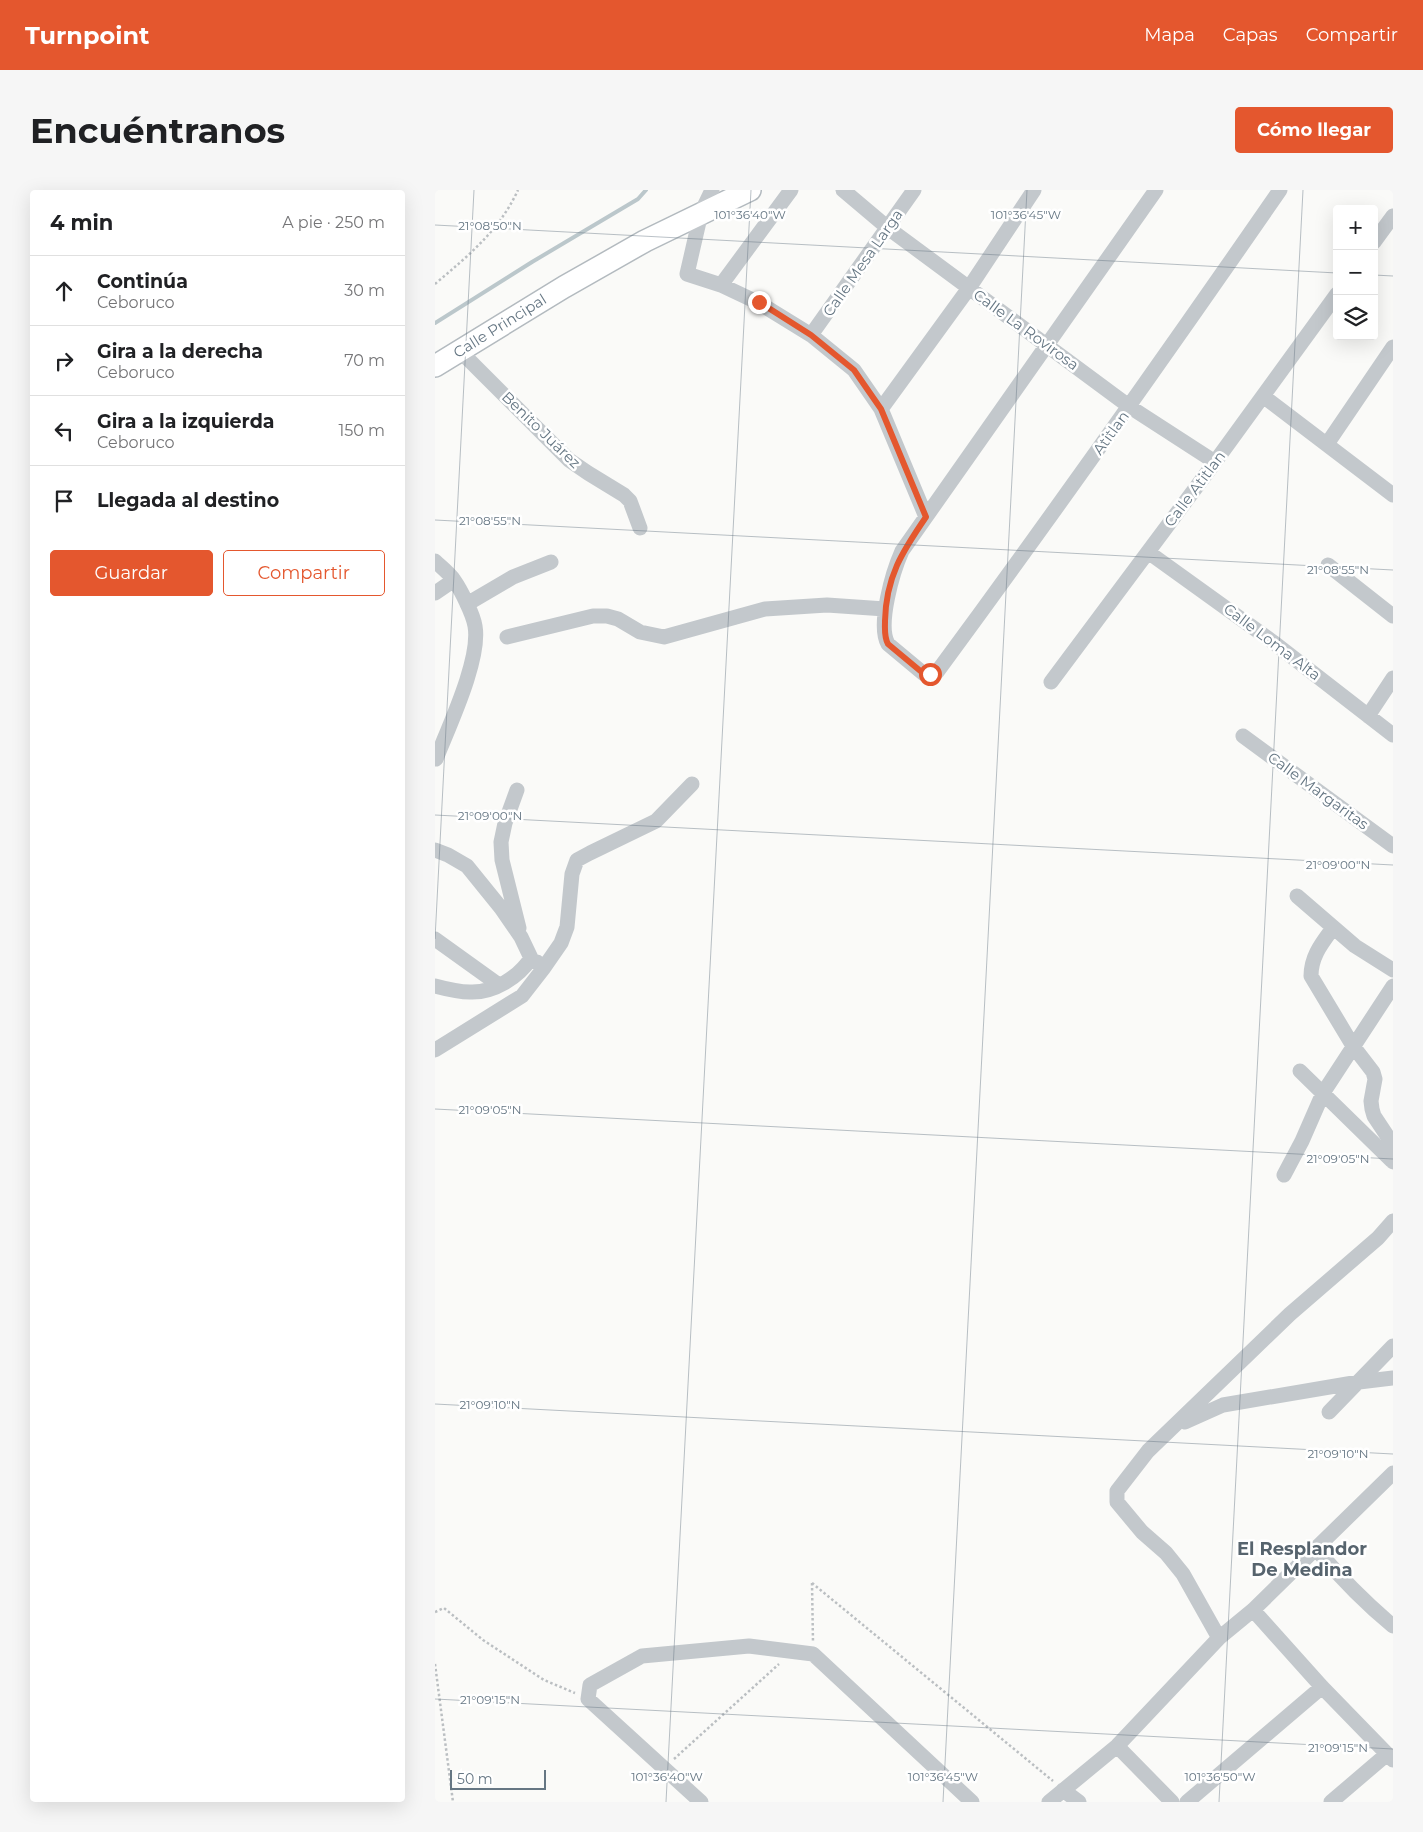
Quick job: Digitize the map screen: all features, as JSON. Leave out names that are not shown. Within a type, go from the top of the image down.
[{"type":"street","points":[[712,190],[701,213],[687,272],[688,276],[721,285],[759,302],[811,335],[854,370],[881,409],[926,517]]},
{"type":"street","name":"Calle Principal","points":[[435,366],[645,241],[750,190]]},
{"type":"street","points":[[721,285],[791,190]]},
{"type":"street","name":"Calle La Rovirosa","points":[[843,190],[888,228],[1130,407],[1215,462]]},
{"type":"street","name":"Calle Mesa Larga","points":[[811,335],[915,190]]},
{"type":"street","points":[[881,409],[969,288],[1034,190]]},
{"type":"street","points":[[507,637],[593,616],[607,616],[641,632],[664,637],[765,609],[827,605],[885,609],[895,566],[902,551],[1156,190]]},
{"type":"street","name":"Atitlan","points":[[885,609],[885,638],[888,644],[924,674],[937,672],[1130,407],[1280,190]]},
{"type":"street","points":[[1378,237],[1393,216]]},
{"type":"street","name":"Calle Atitlan","points":[[1051,682],[1336,295]]},
{"type":"street","name":"Benito Juárez","points":[[460,351],[569,460],[624,495],[630,501],[640,528]]},
{"type":"street","points":[[1327,444],[1390,358]]},
{"type":"street","points":[[1263,396],[1393,495]]},
{"type":"street","name":"Calle Loma Alta","points":[[1148,552],[1273,642],[1393,735]]},
{"type":"street","points":[[435,561],[454,580],[467,604],[475,625],[476,642],[470,671],[437,759]]},
{"type":"street","points":[[467,604],[513,577],[551,562]]},
{"type":"street","points":[[1328,565],[1393,616]]},
{"type":"street","points":[[435,594],[454,580]]},
{"type":"street","points":[[1368,716],[1393,678]]},
{"type":"street","name":"Calle Margaritas","points":[[1243,736],[1393,846]]},
{"type":"street","points":[[435,1050],[521,996],[543,969],[561,943],[567,927],[573,874],[577,860],[656,821],[692,784]]},
{"type":"street","points":[[517,790],[505,823],[501,842],[502,860],[521,937]]},
{"type":"street","points":[[435,850],[467,866],[501,908],[521,937],[531,958],[543,969]]},
{"type":"street","points":[[1297,896],[1355,946],[1393,970]]},
{"type":"street","points":[[1333,928],[1314,955],[1311,965],[1311,976],[1353,1046],[1373,1072],[1375,1079],[1371,1101],[1372,1108],[1374,1116],[1388,1136],[1392,1162]]},
{"type":"street","points":[[435,939],[499,985]]},
{"type":"street","points":[[435,986],[470,992],[486,990],[511,980],[525,968],[531,958]]},
{"type":"street","points":[[1283,1174],[1302,1140],[1323,1093],[1393,986]]},
{"type":"street","points":[[1300,1071],[1392,1162]]},
{"type":"street","points":[[1219,1638],[1183,1574],[1166,1553],[1142,1532],[1117,1502],[1117,1491],[1149,1451],[1290,1314],[1378,1238],[1393,1221]]},
{"type":"street","points":[[1329,1412],[1393,1346]]},
{"type":"street","points":[[1176,1425],[1223,1405],[1393,1378]]},
{"type":"street","points":[[1049,1802],[1117,1746],[1219,1638],[1253,1610],[1393,1473]]},
{"type":"street","points":[[1316,1548],[1341,1579],[1366,1604],[1393,1626]]},
{"type":"street","points":[[1253,1610],[1322,1687],[1390,1758],[1331,1802]]},
{"type":"street","points":[[701,1802],[588,1699],[590,1685],[641,1656],[749,1646],[813,1654],[972,1802]]},
{"type":"street","points":[[1187,1802],[1322,1687]]},
{"type":"street","points":[[1117,1746],[1172,1802]]},
{"type":"street","points":[[1063,1790],[1079,1802]]},
{"type":"path","points":[[435,284],[482,244],[511,205],[518,190]]},
{"type":"path","points":[[813,1654],[812,1584],[1063,1790]]},
{"type":"path","points":[[435,1612],[444,1608],[483,1640],[544,1680],[588,1699]]},
{"type":"path","points":[[673,1775],[675,1757],[786,1658]]},
{"type":"path","points":[[435,1664],[453,1802]]},
{"type":"waterway","points":[[435,323],[638,199],[646,190]]},
{"type":"district","name":"El Resplandor De Medina","points":[[1302,1559]]},
{"type":"route","points":[[759,302],[811,335],[854,370],[881,409],[926,517],[902,551],[895,566],[885,609],[885,638],[888,644],[924,674],[930,674]]}]
